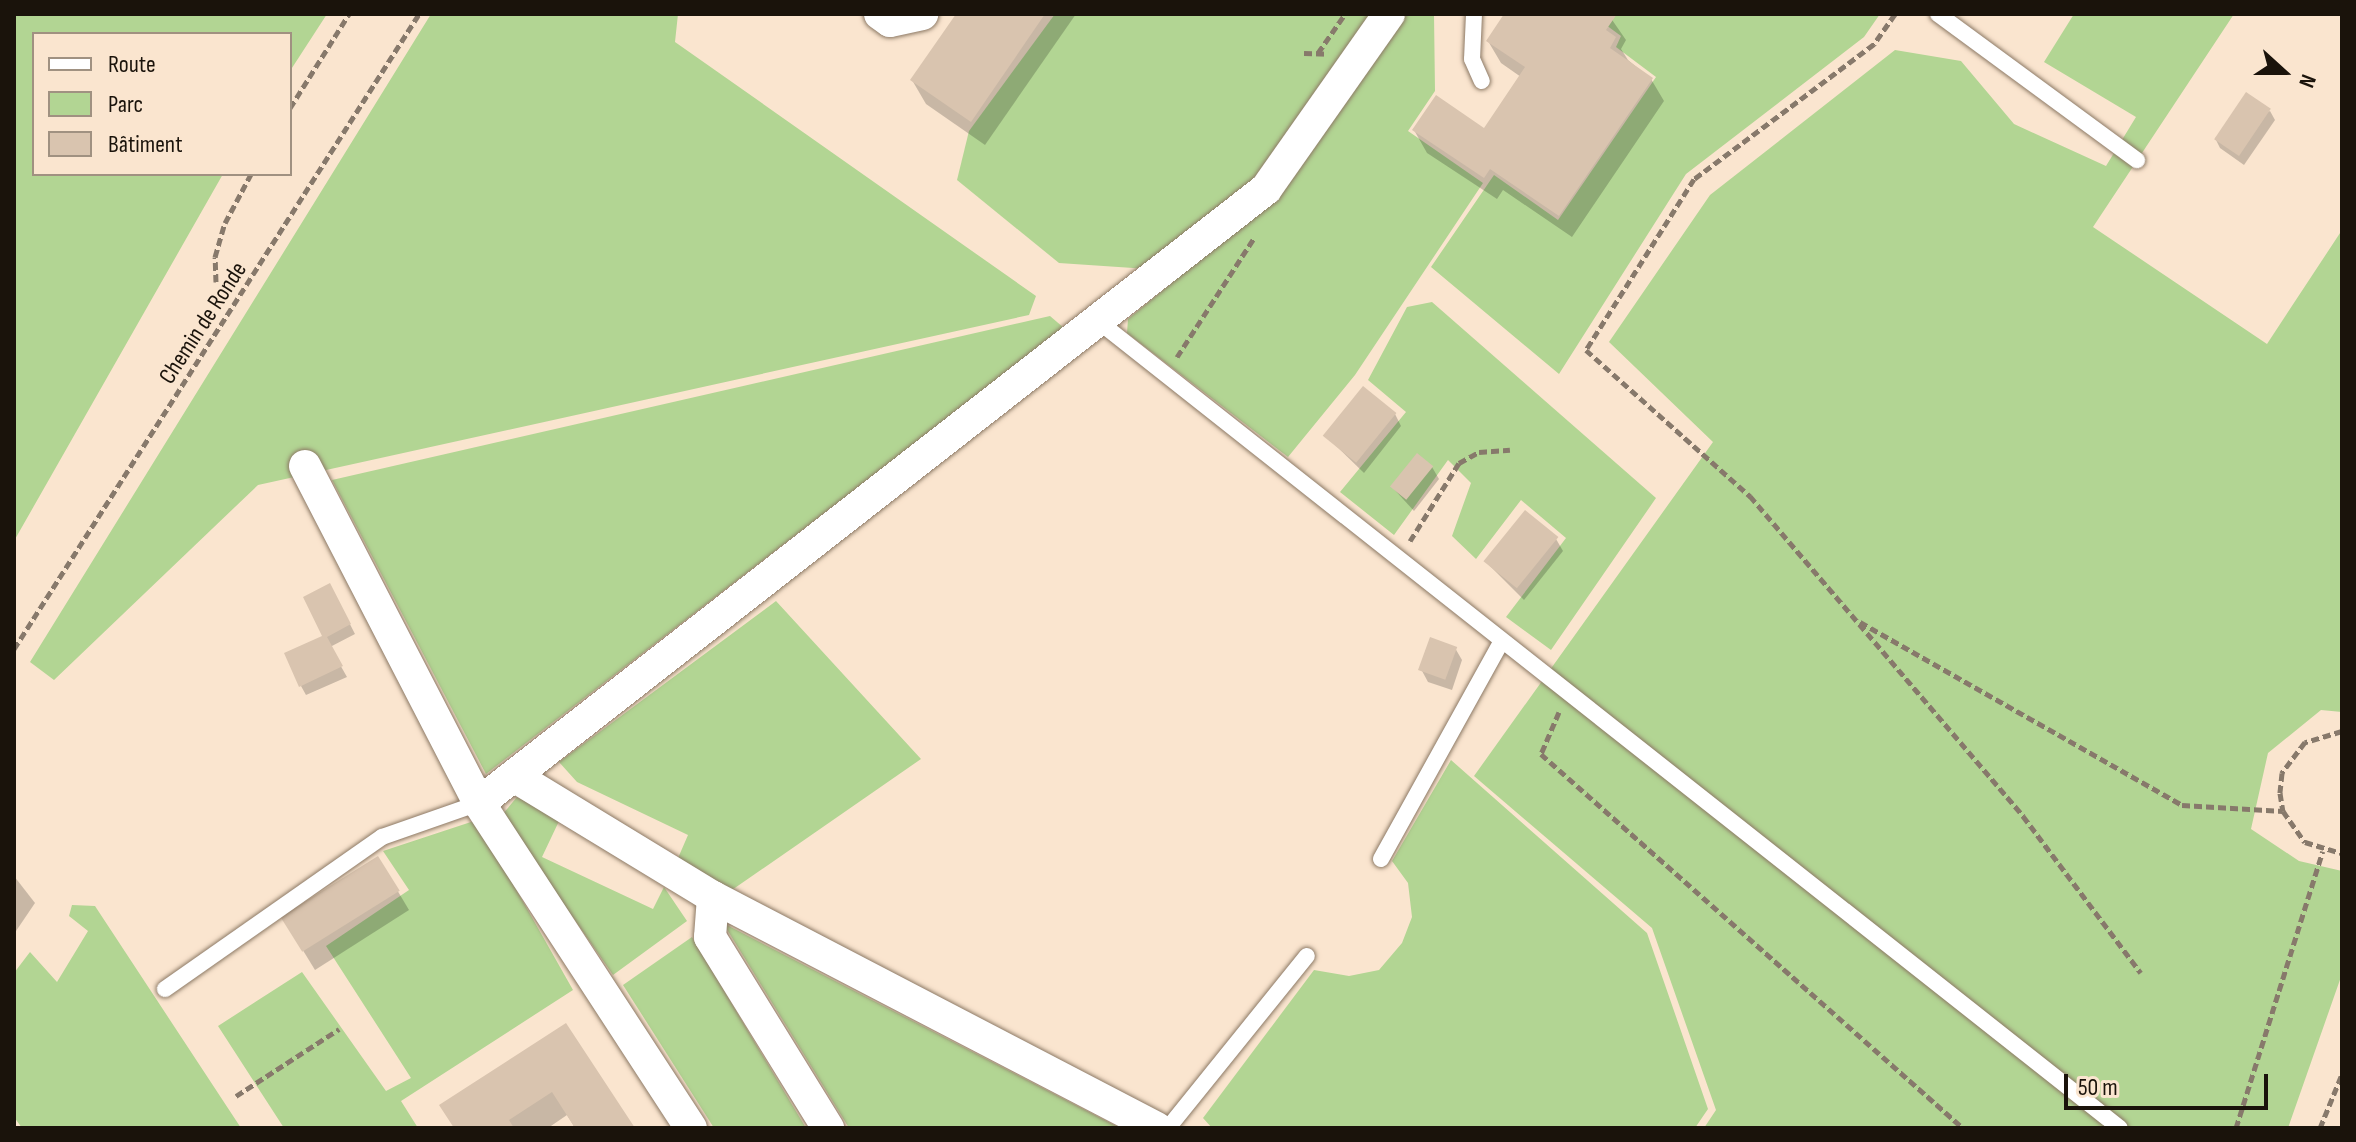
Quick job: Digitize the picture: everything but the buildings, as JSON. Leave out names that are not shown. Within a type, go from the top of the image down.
[{"type":"street","points":[[880,14],[890,21],[922,14]]},
{"type":"street","points":[[479,803],[1266,189],[1389,14]]},
{"type":"street","points":[[305,466],[479,803],[691,1128]]},
{"type":"street","points":[[514,776],[713,897],[1156,1128]]},
{"type":"street","points":[[713,897],[710,937],[828,1128]]},
{"type":"lane","points":[[1474,14],[1472,59],[1482,81]]},
{"type":"lane","points":[[1938,14],[2137,160]]},
{"type":"lane","points":[[1098,321],[2120,1128]]},
{"type":"lane","points":[[1381,859],[1502,641]]},
{"type":"lane","points":[[165,989],[382,837],[479,803]]},
{"type":"lane","points":[[1168,1128],[1307,956]]},
{"type":"path","points":[[292,105],[349,14]]},
{"type":"path","name":"Chemin de Ronde","points":[[14,649],[419,14]]},
{"type":"path","points":[[1317,54],[1345,14]]},
{"type":"path","points":[[1895,14],[1874,44],[1694,179],[1586,350],[1750,496],[2023,816],[2141,973]]},
{"type":"path","points":[[216,282],[215,257],[225,223],[250,176]]},
{"type":"path","points":[[1166,375],[1258,229]]},
{"type":"path","points":[[1399,559],[1459,463],[1479,452],[1510,450]]},
{"type":"path","points":[[1856,620],[2182,805],[2283,811]]},
{"type":"path","points":[[1568,693],[1541,754],[1963,1128]]},
{"type":"path","points":[[2342,731],[2322,734],[2291,756],[2282,773],[2283,811],[2305,842],[2323,851],[2342,853]]},
{"type":"path","points":[[2236,1128],[2323,851]]},
{"type":"path","points":[[236,1096],[339,1029]]},
{"type":"path","points":[[2320,1128],[2342,1074]]},
{"type":"green space","points":[[14,14],[327,14],[292,68],[292,32],[32,32],[32,176],[222,176],[14,541]]},
{"type":"green space","points":[[431,14],[678,14],[675,42],[1036,296],[1029,315],[258,485],[54,680],[30,662]]},
{"type":"green space","points":[[1055,14],[1372,14],[1255,177],[1148,269],[1059,263],[957,180],[969,131]]},
{"type":"green space","points":[[1406,14],[1434,14],[1435,91],[1408,131],[1483,183],[1355,375],[1288,457],[1127,333],[1128,319],[1257,213],[1394,22]]},
{"type":"green space","points":[[1591,14],[1880,14],[1864,37],[1686,174],[1559,374],[1431,267],[1494,175],[1558,220],[1656,77],[1616,47],[1621,36]]},
{"type":"green space","points":[[2074,14],[2234,14],[2093,227],[2267,344],[2342,230],[2342,712],[2321,710],[2268,753],[2251,829],[2299,861],[2342,871],[2342,974],[2288,1128],[1704,1128],[1716,1110],[1652,928],[1474,776],[1713,442],[1609,342],[1710,195],[1895,50],[1961,61],[2014,124],[2106,166],[2136,117],[2044,62]]},
{"type":"green space","points":[[1432,302],[1656,498],[1551,650],[1506,617],[1566,538],[1521,500],[1476,559],[1452,536],[1471,483],[1448,460],[1394,535],[1340,492],[1406,412],[1368,380],[1407,307]]},
{"type":"green space","points":[[1050,316],[1064,328],[486,774],[332,480]]},
{"type":"green space","points":[[776,601],[921,759],[729,892],[675,865],[688,835],[577,782],[559,762]]},
{"type":"green space","points":[[1451,760],[1647,933],[1708,1109],[1695,1128],[1212,1128],[1203,1118],[1314,970],[1349,976],[1379,970],[1402,943],[1412,917],[1408,883],[1392,861]]},
{"type":"green space","points":[[517,797],[560,819],[542,857],[653,909],[664,887],[687,921],[613,975],[502,815]]},
{"type":"green space","points":[[477,820],[573,990],[401,1101],[418,1128],[284,1128],[218,1026],[302,972],[386,1091],[411,1078],[326,946],[409,890],[383,851]]},
{"type":"green space","points":[[72,905],[95,906],[241,1128],[22,1128],[14,1117],[14,973],[30,952],[57,982],[88,931],[69,916]]},
{"type":"green space","points":[[723,923],[1120,1128],[849,1128]]},
{"type":"green space","points":[[692,937],[806,1128],[714,1128],[623,985]]}]
